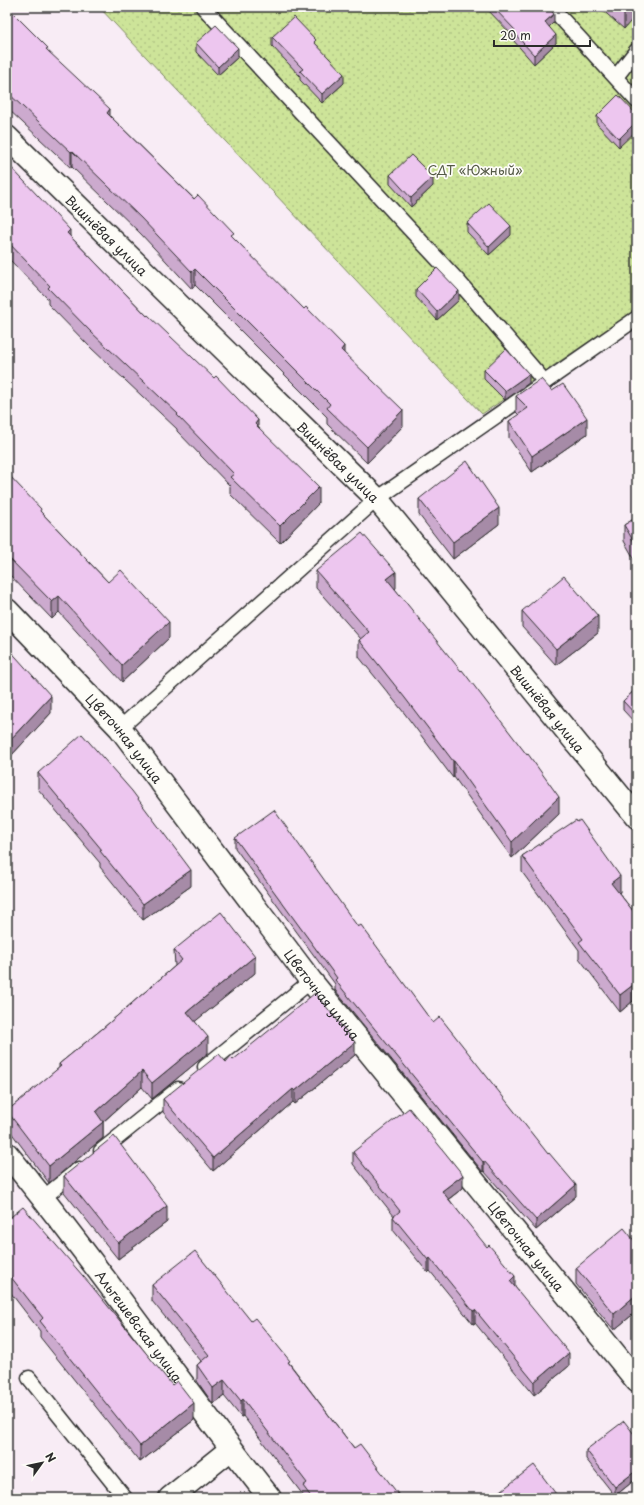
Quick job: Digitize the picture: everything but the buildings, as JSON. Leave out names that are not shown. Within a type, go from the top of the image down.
[{"type":"street","name":"Вишнёвая улица","points":[[7,137],[377,499],[637,817]]},
{"type":"street","name":"Цветочная улица","points":[[7,610],[120,728],[311,981],[637,1381]]},
{"type":"street","name":"Альгешевская улица","points":[[7,1154],[44,1198],[231,1449],[270,1498]]},
{"type":"street","points":[[170,1498],[231,1449]]},
{"type":"lane","points":[[203,7],[459,282],[545,382]]},
{"type":"lane","points":[[551,7],[637,101]]},
{"type":"lane","points":[[616,77],[637,50]]},
{"type":"lane","points":[[120,728],[377,499],[637,318]]},
{"type":"lane","points":[[44,1198],[311,981]]},
{"type":"lane","points":[[29,1378],[125,1498]]},
{"type":"green space","name":"СДТ «Южный»","points":[[99,7],[637,7],[637,309],[482,414]]}]
